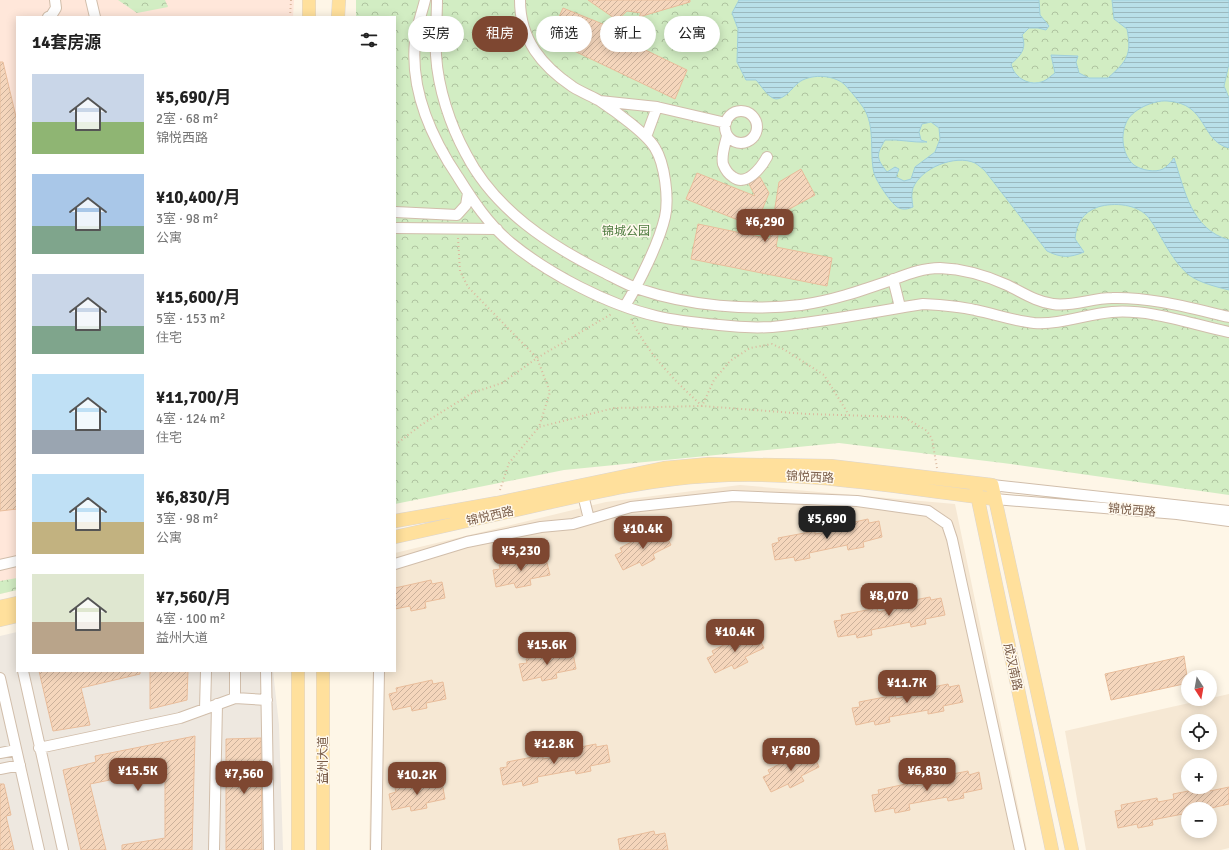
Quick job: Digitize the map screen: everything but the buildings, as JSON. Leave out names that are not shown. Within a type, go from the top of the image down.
[{"type":"main road","points":[[309,0],[309,16]]},
{"type":"main road","points":[[338,0],[338,16]]},
{"type":"main road","name":"锦悦西路","points":[[396,521],[497,503],[664,468],[709,464],[831,466],[992,485]]},
{"type":"main road","name":"锦悦西路","points":[[396,537],[583,495],[665,480],[750,474],[831,478],[994,499]]},
{"type":"main road","name":"成汉南路","points":[[975,484],[1052,850]]},
{"type":"main road","name":"成汉南路","points":[[992,485],[1072,850]]},
{"type":"main road","points":[[0,607],[16,603]]},
{"type":"main road","points":[[0,620],[16,616]]},
{"type":"main road","points":[[298,672],[298,850]]},
{"type":"main road","name":"益州大道","points":[[323,672],[323,850]]},
{"type":"street","points":[[49,16],[56,8],[55,0]]},
{"type":"street","points":[[91,0],[95,16]]},
{"type":"street","points":[[425,0],[415,40],[414,58],[419,92],[432,134],[444,157],[485,217],[510,243],[556,274],[586,290],[654,316],[689,322],[733,326],[771,327],[923,304],[948,305],[1034,323],[1054,323],[1112,312],[1131,312],[1171,318],[1229,332]]},
{"type":"street","points":[[437,0],[436,56],[442,89],[453,126],[465,154],[482,181],[495,197],[526,225],[585,263],[635,288],[654,294],[704,303],[773,307],[803,305],[839,297],[921,270],[938,268],[984,274],[1038,300],[1053,304],[1067,304],[1093,299],[1132,298],[1174,304],[1229,317]]},
{"type":"street","points":[[520,0],[524,28],[535,53],[551,71],[574,88],[600,101],[646,137],[656,149],[663,171],[666,196],[665,216],[635,288],[625,306]]},
{"type":"street","points":[[600,101],[657,107],[726,123]]},
{"type":"street","points":[[646,137],[657,107]]},
{"type":"street","points":[[747,112],[753,116],[757,129],[751,140],[745,143],[732,141],[727,136],[725,130],[726,123],[734,113],[747,112]]},
{"type":"street","points":[[727,136],[723,163],[725,170],[736,179],[742,180],[750,176],[760,168],[767,157]]},
{"type":"street","points":[[396,212],[457,215],[466,205],[468,193]]},
{"type":"street","points":[[396,228],[497,229]]},
{"type":"street","points":[[893,279],[900,307]]},
{"type":"street","points":[[1093,299],[1096,315]]},
{"type":"street","points":[[1171,318],[1174,304]]},
{"type":"street","name":"锦悦西路","points":[[992,485],[1229,511]]},
{"type":"street","points":[[583,495],[589,519]]},
{"type":"street","points":[[396,564],[467,542],[589,519],[631,507],[733,496],[856,501],[928,511],[947,524],[952,539],[1020,850]]},
{"type":"street","name":"锦悦西路","points":[[994,499],[1177,514],[1229,521]]},
{"type":"street","points":[[0,565],[16,561]]},
{"type":"street","points":[[23,672],[63,850]]},
{"type":"street","points":[[205,709],[206,672]]},
{"type":"street","points":[[235,672],[235,698]]},
{"type":"street","points":[[266,672],[269,850]]},
{"type":"street","points":[[376,850],[379,672]]},
{"type":"street","points":[[0,678],[39,850]]},
{"type":"street","points":[[40,748],[180,718],[235,698],[267,700]]},
{"type":"street","points":[[214,850],[217,704]]},
{"type":"street","points":[[0,753],[16,750]]},
{"type":"street","points":[[0,769],[20,765]]},
{"type":"path","points":[[290,16],[291,0]]},
{"type":"path","points":[[457,228],[460,271],[468,287],[537,358],[550,392],[539,427],[509,463],[497,503]]},
{"type":"path","points":[[396,444],[421,425],[472,393],[502,383],[537,358],[625,306],[638,332],[666,372],[702,406]]},
{"type":"path","points":[[702,406],[714,380],[730,361],[750,348],[772,344],[786,350],[824,375],[849,415]]},
{"type":"path","points":[[539,427],[614,408],[702,406],[904,417],[927,431],[932,439],[939,479]]},
{"type":"shaded area","points":[[0,0],[294,0],[293,16],[16,16],[16,590],[0,594]]},
{"type":"shaded area","points":[[740,485],[955,504],[1027,850],[369,850],[373,672],[396,672],[396,553],[606,502]]},
{"type":"shaded area","points":[[16,632],[16,672],[273,672],[279,725],[283,850],[0,850],[0,636]]},
{"type":"shaded area","points":[[1229,694],[1229,848],[1221,850],[1086,850],[1065,731],[1181,705],[1217,706],[1217,697]]},
{"type":"green space","points":[[118,0],[165,0],[168,7],[137,13]]},
{"type":"green space","name":"锦城公园","points":[[356,0],[1229,0],[1229,495],[1003,463],[839,443],[564,470],[396,504],[396,16],[356,16]]},
{"type":"green space","points":[[16,578],[16,590],[0,594],[0,581]]},
{"type":"water","points":[[739,0],[1039,0],[1040,15],[1049,26],[1046,30],[1029,28],[1022,35],[1024,44],[1022,51],[1018,58],[1011,64],[1015,73],[1023,80],[1039,83],[1055,73],[1051,55],[1078,56],[1076,62],[1079,73],[1089,78],[1108,78],[1120,67],[1124,62],[1129,45],[1127,29],[1114,19],[1112,0],[1229,0],[1229,64],[1224,86],[1229,98],[1229,148],[1220,144],[1213,138],[1197,115],[1190,108],[1180,103],[1167,101],[1155,102],[1137,110],[1126,123],[1123,140],[1127,157],[1134,165],[1140,168],[1152,171],[1160,170],[1166,167],[1174,158],[1186,196],[1198,218],[1216,235],[1229,240],[1229,290],[1203,282],[1189,275],[1182,269],[1172,255],[1149,218],[1139,210],[1125,205],[1104,205],[1093,209],[1084,215],[1077,228],[1075,239],[1084,252],[1066,256],[1057,255],[1047,251],[985,171],[975,163],[967,161],[958,160],[949,162],[923,174],[913,188],[913,207],[906,209],[899,208],[889,198],[875,177],[870,123],[863,107],[851,92],[839,81],[833,78],[821,76],[803,80],[779,99],[773,98],[756,80],[746,80],[737,62],[738,29],[732,13]],"holes":[[[931,122],[939,128],[940,139],[935,152],[915,167],[911,179],[904,181],[896,177],[899,169],[895,167],[887,172],[878,156],[885,140],[927,142],[921,140],[919,132],[922,124]]]}]
